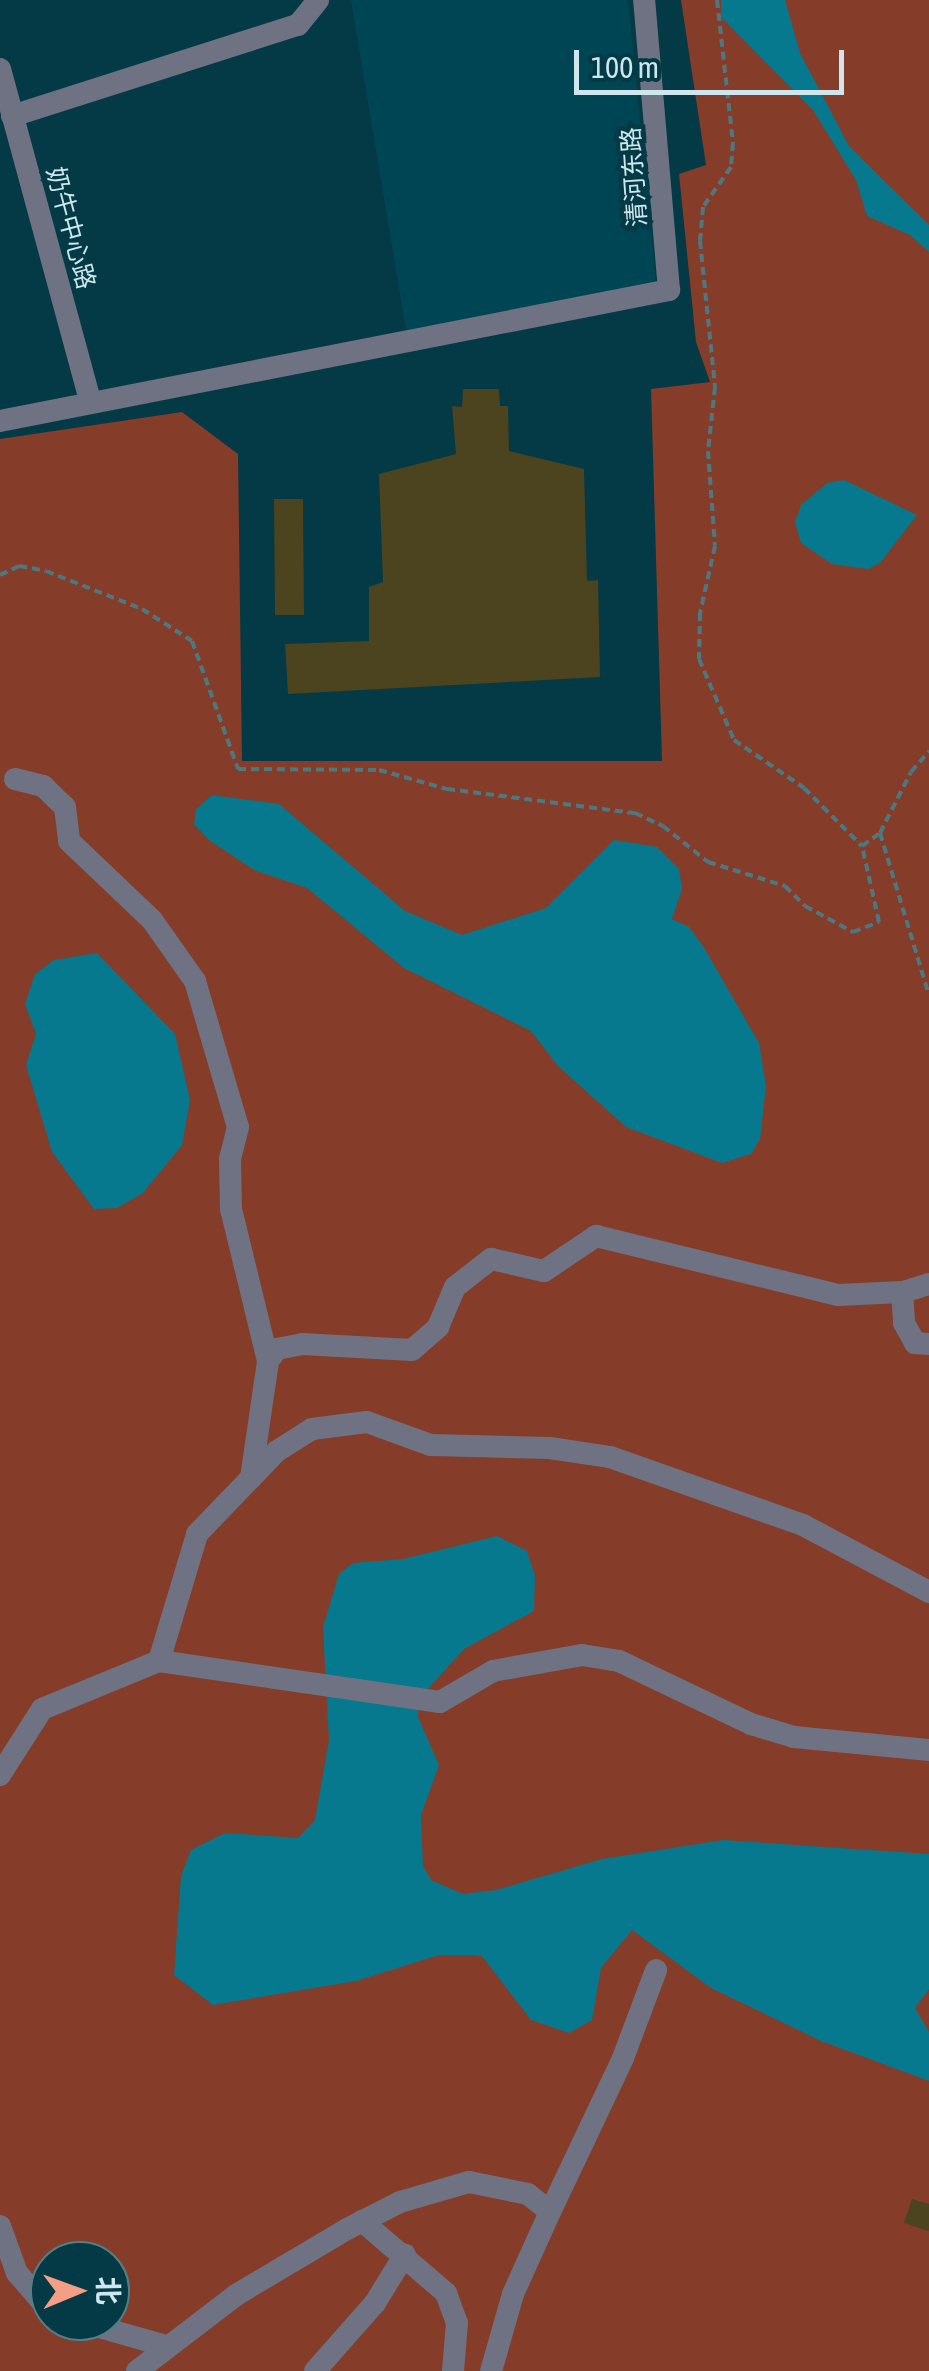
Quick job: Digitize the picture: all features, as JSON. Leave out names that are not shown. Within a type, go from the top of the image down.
[{"type":"street","points":[[12,116],[298,25],[318,0]]},
{"type":"street","name":"清河东路","points":[[90,402],[669,290],[644,0]]},
{"type":"street","name":"奶牛中心路","points":[[0,69],[90,402]]},
{"type":"street","points":[[0,421],[90,402]]},
{"type":"street","points":[[15,780],[43,786],[65,807],[69,841],[152,920],[194,980],[238,1128],[230,1159],[232,1209],[268,1361],[250,1478]]},
{"type":"street","points":[[268,1361],[277,1349],[302,1344],[412,1350],[438,1327],[455,1288],[476,1265],[491,1260],[544,1272],[596,1236],[838,1295],[902,1292],[929,1284]]},
{"type":"street","points":[[902,1292],[904,1323],[915,1343],[929,1344]]},
{"type":"street","points":[[160,1661],[197,1534],[250,1478],[312,1429],[366,1422],[431,1445],[610,1457],[803,1525],[929,1592]]},
{"type":"street","points":[[0,1774],[42,1710],[160,1661],[319,1689],[440,1702],[522,1662],[582,1655],[619,1662],[751,1724],[794,1736],[929,1750]]},
{"type":"street","points":[[491,2371],[512,2294],[623,2058],[656,1970]]},
{"type":"street","points":[[137,2371],[236,2295],[400,2202],[469,2182],[528,2194],[550,2212]]},
{"type":"street","points":[[362,2222],[405,2254],[446,2293],[457,2323],[453,2371]]},
{"type":"street","points":[[0,2226],[17,2273],[30,2288]]},
{"type":"street","points":[[315,2371],[375,2303],[405,2254]]},
{"type":"street","points":[[130,2336],[166,2346]]},
{"type":"path","points":[[0,574],[19,566],[46,571],[142,610],[192,642],[238,769],[380,770],[447,789],[635,813],[663,826],[708,862],[785,886],[805,906],[853,932],[879,922],[862,846],[804,788],[734,740],[699,659],[700,613],[714,546],[708,451],[715,387],[700,241],[704,207],[731,167],[732,143],[717,0]]},
{"type":"path","points":[[862,846],[880,833],[910,772],[929,752]]},
{"type":"path","points":[[880,833],[929,994]]},
{"type":"shaded area","points":[[351,0],[628,0],[656,283],[406,330]]},
{"type":"shaded area","points":[[681,0],[929,0],[929,2371],[0,2371],[0,439],[182,412],[238,454],[242,761],[662,761],[651,389],[710,382],[696,342],[679,174],[706,165]]},
{"type":"shaded area","points":[[721,0],[785,0],[800,53],[849,146],[929,225],[929,252],[910,235],[867,216],[856,180],[813,110],[721,17]]},
{"type":"shaded area","points":[[844,480],[917,515],[880,563],[868,569],[832,564],[801,543],[795,522],[801,505],[827,483]]},
{"type":"shaded area","points":[[212,795],[279,804],[405,911],[462,935],[546,908],[614,840],[657,847],[679,869],[682,889],[672,919],[689,927],[703,946],[759,1043],[766,1086],[760,1139],[751,1154],[722,1163],[626,1127],[558,1066],[531,1031],[404,968],[307,888],[254,870],[209,840],[194,824],[196,809]]},
{"type":"shaded area","points":[[97,953],[175,1034],[190,1100],[182,1145],[143,1193],[117,1208],[94,1209],[52,1152],[26,1065],[36,1034],[25,1004],[35,974],[54,960]]},
{"type":"shaded area","points":[[497,1536],[527,1551],[535,1576],[534,1611],[464,1649],[419,1699],[418,1717],[439,1765],[421,1815],[423,1866],[431,1880],[463,1894],[496,1890],[602,1859],[723,1840],[929,1854],[929,1989],[915,2008],[929,2032],[929,2081],[821,2041],[711,1988],[632,1930],[601,1968],[592,2020],[569,2033],[531,2020],[482,1956],[439,1955],[356,1981],[213,2005],[174,1975],[181,1876],[191,1850],[225,1833],[298,1838],[315,1820],[329,1740],[323,1627],[339,1574],[353,1563],[403,1559]]},
{"type":"building","points":[[463,389],[499,389],[500,406],[508,406],[509,451],[584,469],[587,581],[598,580],[600,677],[288,694],[285,644],[369,641],[369,587],[383,582],[379,474],[456,454],[452,406],[462,407]]},
{"type":"building","points":[[274,499],[303,499],[304,615],[275,615]]},
{"type":"building","points":[[912,2199],[929,2204],[929,2231],[904,2223]]}]
